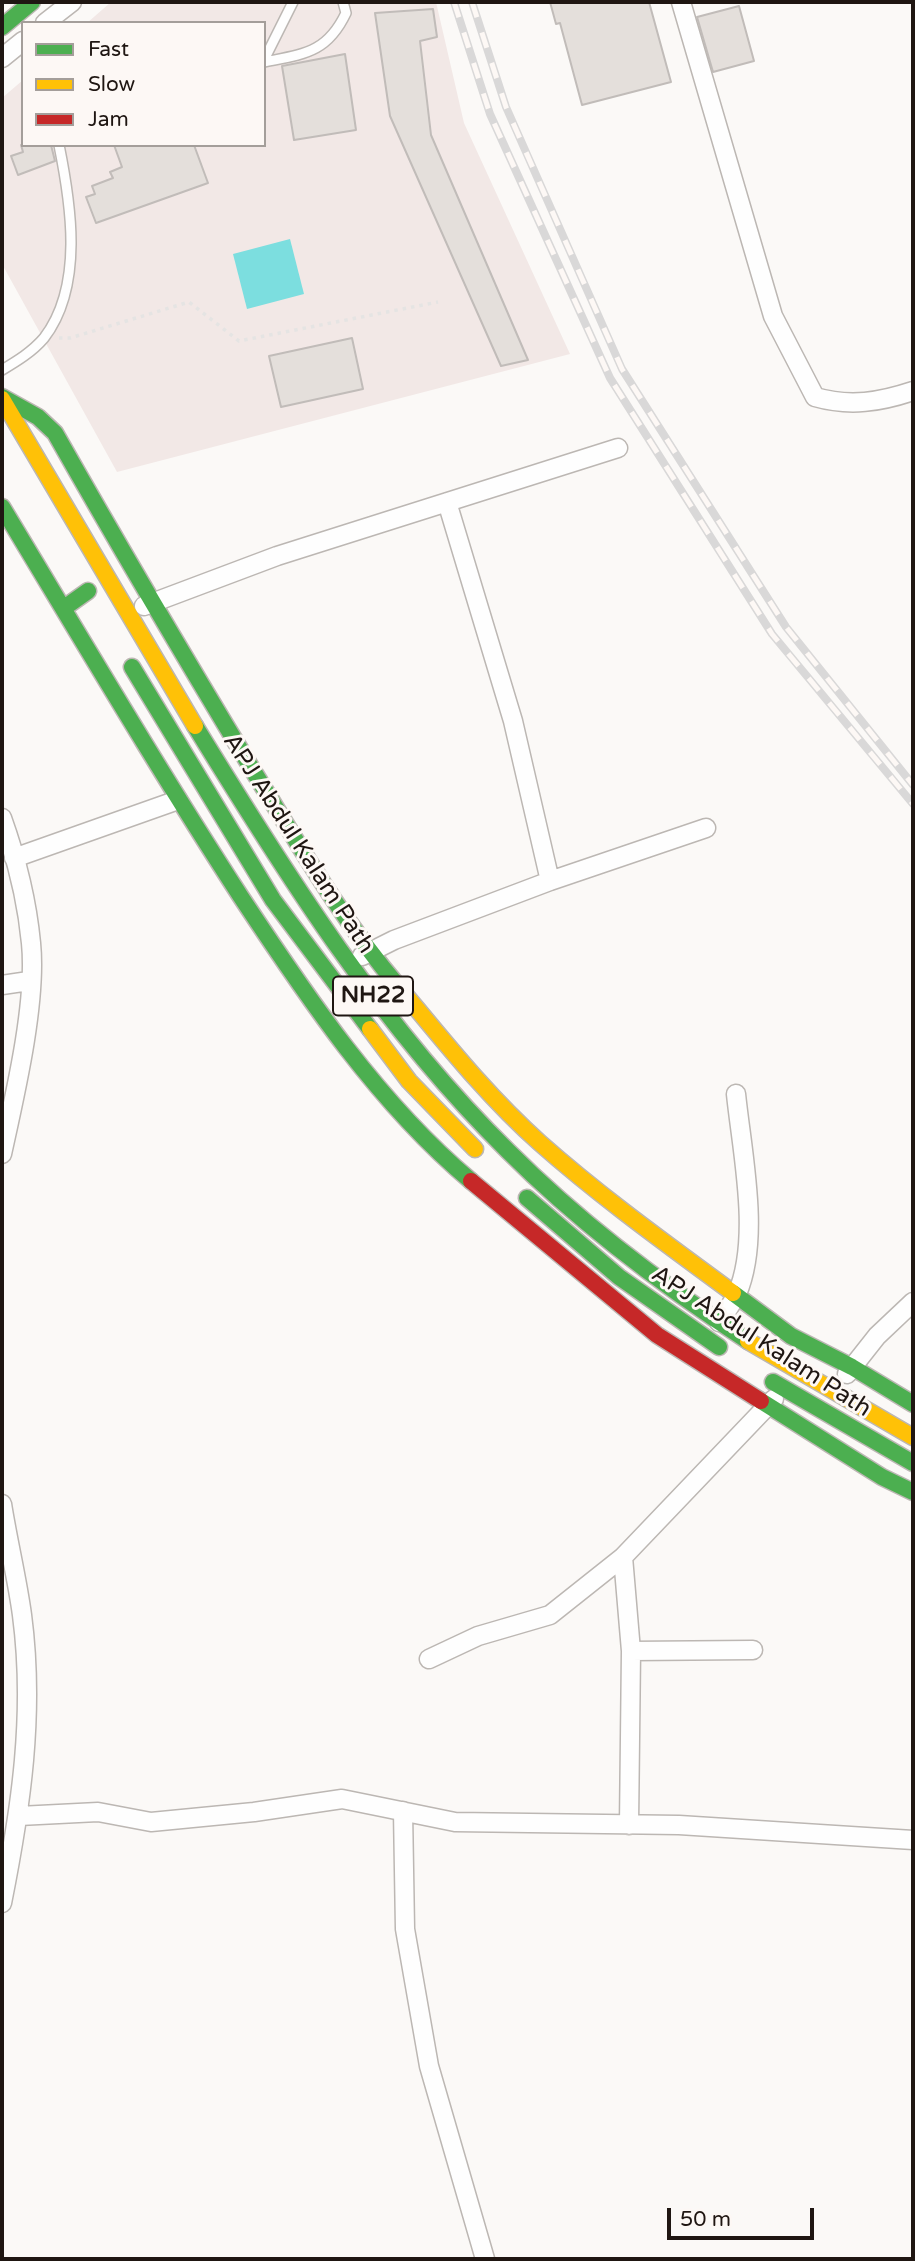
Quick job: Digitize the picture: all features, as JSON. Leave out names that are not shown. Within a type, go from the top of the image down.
[{"type":"main road","points":[[2,27],[32,2]]},
{"type":"main road","name":"NH22","points":[[2,398],[38,417],[55,433],[151,602],[316,873],[369,952],[479,1082],[540,1143],[630,1216],[790,1336],[852,1367],[913,1404]]},
{"type":"main road","name":"APJ Abdul Kalam Path","points":[[2,398],[195,730],[350,965],[405,1038],[460,1100],[551,1192],[653,1275],[758,1349],[913,1437]]},
{"type":"main road","name":"NH22","points":[[2,507],[178,800],[295,979],[382,1091],[451,1164],[657,1335],[882,1478],[913,1492]]},
{"type":"main road","points":[[64,608],[88,591]]},
{"type":"main road","name":"APJ Abdul Kalam Path","points":[[125,655],[173,739],[273,900],[318,963],[409,1081],[486,1159]]},
{"type":"main road","points":[[178,800],[203,786]]},
{"type":"main road","points":[[295,979],[318,963]]},
{"type":"main road","points":[[460,1100],[479,1082]]},
{"type":"main road","name":"APJ Abdul Kalam Path","points":[[515,1188],[565,1234],[668,1315],[737,1359]]},
{"type":"main road","name":"APJ Abdul Kalam Path","points":[[761,1374],[913,1463]]},
{"type":"street","points":[[48,21],[72,2]]},
{"type":"street","points":[[681,2],[773,316],[815,397],[833,402],[867,404],[913,391]]},
{"type":"street","points":[[2,58],[21,43]]},
{"type":"street","points":[[128,615],[151,602],[277,556],[618,448]]},
{"type":"street","points":[[447,502],[513,721],[550,881]]},
{"type":"street","points":[[14,858],[178,800]]},
{"type":"street","points":[[2,818],[14,858],[31,945],[16,1087],[2,1154]]},
{"type":"street","points":[[350,965],[369,952],[550,881],[706,828]]},
{"type":"street","points":[[2,985],[29,981]]},
{"type":"street","points":[[719,1322],[737,1294],[747,1258],[747,1194],[736,1094]]},
{"type":"street","points":[[824,1413],[852,1367],[877,1336],[913,1303]]},
{"type":"street","points":[[429,1659],[478,1636],[550,1615],[623,1557],[784,1388]]},
{"type":"street","points":[[2,1903],[19,1816],[27,1747],[27,1690],[22,1616],[3,1515]]},
{"type":"street","points":[[623,1557],[631,1651],[629,1825]]},
{"type":"street","points":[[631,1651],[753,1650]]},
{"type":"street","points":[[19,1816],[97,1812],[151,1822],[254,1812],[342,1799],[455,1822],[629,1825],[913,1840]]},
{"type":"street","points":[[403,1811],[405,1929],[429,2066],[485,2259]]},
{"type":"lane","points":[[266,57],[293,2]]},
{"type":"lane","points":[[266,61],[311,53],[336,33],[346,13],[342,2]]},
{"type":"lane","points":[[2,370],[25,357],[43,339],[57,318],[66,285],[70,251],[66,183],[59,147]]},
{"type":"path","points":[[43,339],[70,338],[189,302],[239,341],[438,302]]},
{"type":"shaded area","points":[[111,2],[436,2],[464,123],[570,354],[117,472],[2,264],[2,98],[21,82],[21,147],[266,147],[266,21],[89,21]]},
{"type":"water","points":[[290,239],[304,294],[247,309],[233,254]]},
{"type":"building","points":[[550,2],[649,2],[671,82],[582,105],[560,23],[556,24]]},
{"type":"building","points":[[739,6],[754,61],[713,72],[697,17]]},
{"type":"building","points":[[433,9],[437,37],[420,41],[431,135],[528,360],[501,366],[390,116],[375,13]]},
{"type":"building","points":[[345,54],[356,130],[294,140],[282,66]]},
{"type":"building","points":[[22,147],[52,147],[55,161],[18,175],[11,156],[23,152]]},
{"type":"building","points":[[115,147],[195,147],[208,183],[96,223],[86,197],[95,194],[92,186],[113,178],[110,172],[122,167]]},
{"type":"building","points":[[352,338],[363,389],[281,407],[269,356]]},
{"type":"railway","points":[[454,2],[490,114],[610,378],[772,634],[913,804]]},
{"type":"railway","points":[[472,2],[506,107],[622,369],[786,627],[913,785]]},
{"type":"traffic: fast","points":[[2,27],[32,2]]},
{"type":"traffic: fast","points":[[2,397],[38,417],[55,433],[177,644],[303,853],[358,934],[398,986]]},
{"type":"traffic: fast","points":[[2,507],[180,800],[292,973],[346,1047],[405,1118],[471,1181]]},
{"type":"traffic: fast","points":[[64,608],[88,591]]},
{"type":"traffic: fast","points":[[132,667],[273,900],[370,1029]]},
{"type":"traffic: fast","points":[[195,726],[301,894],[339,948],[378,1002],[462,1103],[535,1178],[593,1228],[684,1298],[748,1341]]},
{"type":"traffic: fast","points":[[527,1198],[619,1277],[719,1347]]},
{"type":"traffic: fast","points":[[733,1293],[791,1336],[852,1367],[913,1404]]},
{"type":"traffic: fast","points":[[773,1382],[913,1463]]},
{"type":"traffic: fast","points":[[761,1401],[882,1477],[913,1492]]},
{"type":"traffic: slow","points":[[2,399],[195,726]]},
{"type":"traffic: slow","points":[[398,986],[484,1087],[540,1143],[611,1202],[733,1293]]},
{"type":"traffic: slow","points":[[370,1029],[409,1081],[475,1149]]},
{"type":"traffic: slow","points":[[748,1341],[913,1437]]},
{"type":"traffic: jam","points":[[471,1181],[657,1335],[761,1401]]}]
